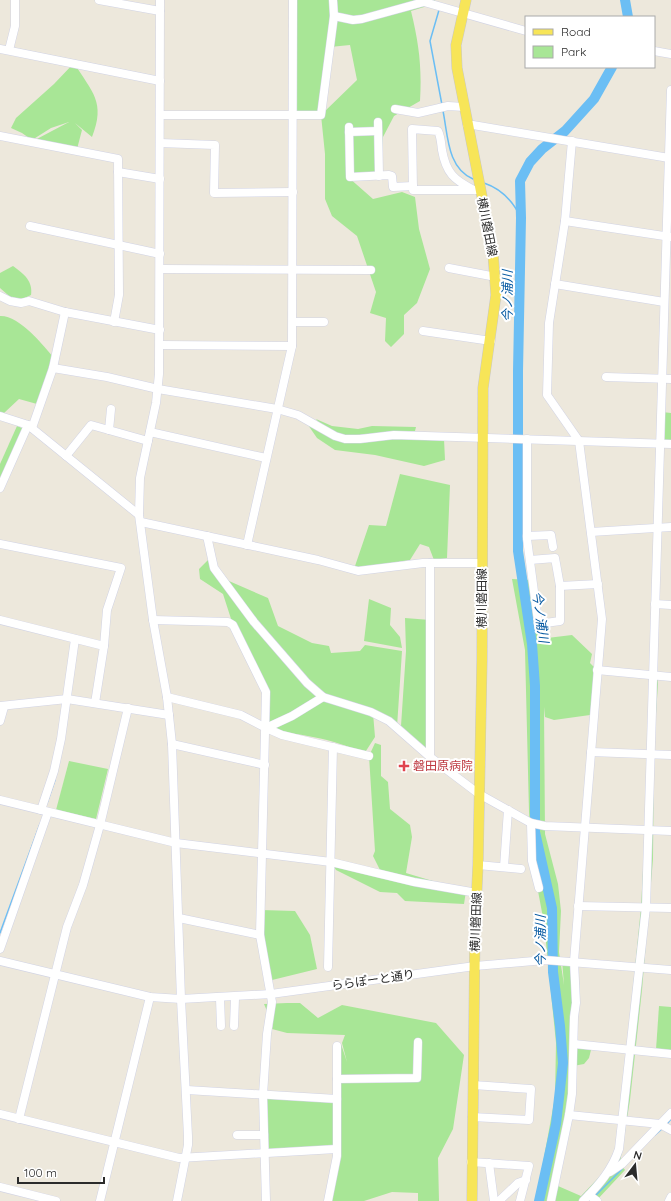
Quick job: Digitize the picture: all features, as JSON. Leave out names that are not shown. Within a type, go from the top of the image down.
[{"type":"main road","name":"横川磐田線","points":[[466,0],[462,12],[456,45],[457,68],[477,190],[493,253],[496,277],[496,295],[491,341],[483,388],[478,865],[474,927],[475,966],[471,1162],[472,1201]]},
{"type":"street","points":[[9,50],[15,26],[15,0]]},
{"type":"street","points":[[99,0],[160,11]]},
{"type":"street","points":[[160,0],[160,345],[158,388],[140,478],[140,519],[154,620],[167,697],[172,744],[188,1145],[177,1201]]},
{"type":"street","points":[[247,545],[292,346],[293,0]]},
{"type":"street","points":[[160,115],[321,115],[334,16],[333,0]]},
{"type":"street","points":[[334,16],[353,20],[424,2],[525,31]]},
{"type":"street","points":[[0,49],[160,81]]},
{"type":"street","points":[[655,51],[671,54]]},
{"type":"street","points":[[608,1174],[620,1149],[646,907],[664,302],[668,237],[671,90]]},
{"type":"street","points":[[395,109],[418,113],[448,106],[464,107]]},
{"type":"street","points":[[378,122],[379,176]]},
{"type":"street","points":[[467,124],[669,158]]},
{"type":"street","points":[[378,131],[349,129],[350,178],[392,176],[393,187],[413,186]]},
{"type":"street","points":[[412,129],[435,129],[440,134],[444,162],[448,170],[458,181],[477,190],[413,190],[412,129]]},
{"type":"street","points":[[0,136],[118,159],[119,295],[114,322]]},
{"type":"street","points":[[551,1201],[570,1115],[574,1017],[576,1004],[574,961],[602,619],[579,441],[547,395],[549,323],[565,220],[568,141]]},
{"type":"street","points":[[160,143],[215,145],[214,193],[293,192]]},
{"type":"street","points":[[118,172],[160,180]]},
{"type":"street","points":[[565,220],[668,237]]},
{"type":"street","points":[[30,226],[160,254]]},
{"type":"street","points":[[448,268],[496,277]]},
{"type":"street","points":[[160,269],[371,270]]},
{"type":"street","points":[[555,284],[664,302]]},
{"type":"street","points":[[0,296],[21,303],[29,301],[65,312],[160,330]]},
{"type":"street","points":[[0,488],[30,426],[53,368],[65,312]]},
{"type":"street","points":[[293,322],[324,322]]},
{"type":"street","points":[[423,331],[491,341]]},
{"type":"street","points":[[160,345],[292,346]]},
{"type":"street","points":[[53,368],[277,409],[298,415],[335,436],[345,439],[360,439],[394,435],[483,436],[671,444]]},
{"type":"street","points":[[606,377],[671,379]]},
{"type":"street","points":[[109,430],[111,409]]},
{"type":"street","points":[[0,416],[30,426],[140,519],[207,536],[318,560],[358,571],[430,563],[482,563]]},
{"type":"street","points":[[66,456],[91,425],[109,430],[266,458]]},
{"type":"street","points":[[526,439],[527,536],[538,626],[560,621],[560,586],[555,558],[530,560]]},
{"type":"street","points":[[591,532],[671,527]]},
{"type":"street","points":[[527,536],[551,535],[553,547]]},
{"type":"street","points":[[207,536],[214,568],[254,622],[307,683],[323,697],[371,712],[389,721],[430,758],[479,794],[531,823],[545,826],[671,831]]},
{"type":"street","points":[[0,544],[121,568],[107,610],[104,646],[95,703]]},
{"type":"street","points":[[430,563],[430,758]]},
{"type":"street","points":[[560,586],[598,584]]},
{"type":"street","points":[[655,604],[671,605]]},
{"type":"street","points":[[0,620],[104,646]]},
{"type":"street","points":[[154,620],[228,622],[233,625],[266,692],[260,935],[272,1002],[267,1034],[263,1095],[266,1201]]},
{"type":"street","points":[[0,949],[45,811],[61,739],[75,639]]},
{"type":"street","points":[[597,670],[653,677],[671,677]]},
{"type":"street","points":[[167,697],[241,715],[282,735],[369,756]]},
{"type":"street","points":[[266,728],[292,716],[323,697]]},
{"type":"street","points":[[0,721],[2,706],[67,699],[169,715]]},
{"type":"street","points":[[19,1119],[67,927],[83,885],[100,825],[128,708]]},
{"type":"street","points":[[172,744],[265,765]]},
{"type":"street","points":[[328,967],[333,747]]},
{"type":"street","points":[[591,752],[671,755]]},
{"type":"street","points":[[0,800],[176,843],[331,862],[414,882],[477,893]]},
{"type":"street","points":[[504,867],[508,810]]},
{"type":"street","points":[[531,823],[532,861],[539,888]]},
{"type":"street","points":[[478,865],[521,869]]},
{"type":"street","points":[[578,906],[671,908]]},
{"type":"street","points":[[179,918],[260,935]]},
{"type":"street","name":"ららぽーと通り","points":[[181,999],[235,998],[475,966],[545,960],[562,960],[671,970]]},
{"type":"street","points":[[0,961],[150,997],[181,999]]},
{"type":"street","points":[[100,1201],[150,997]]},
{"type":"street","points":[[220,998],[221,1026]]},
{"type":"street","points":[[234,1026],[235,998]]},
{"type":"street","points":[[337,1079],[417,1078],[418,1042]]},
{"type":"street","points":[[574,1044],[671,1054]]},
{"type":"street","points":[[328,1201],[337,1156],[337,1046]]},
{"type":"street","points":[[472,1116],[529,1120],[531,1089],[473,1085]]},
{"type":"street","points":[[187,1090],[337,1098]]},
{"type":"street","points":[[597,1201],[586,1198],[608,1174],[622,1164],[671,1113]]},
{"type":"street","points":[[0,1114],[186,1158],[336,1149]]},
{"type":"street","points":[[570,1115],[660,1124],[671,1130]]},
{"type":"street","points":[[237,1136],[264,1135]]},
{"type":"street","points":[[471,1162],[529,1166],[520,1201]]},
{"type":"street","points":[[489,1163],[494,1201]]},
{"type":"street","points":[[499,1201],[518,1183],[526,1180]]},
{"type":"street","points":[[0,1187],[56,1201]]},
{"type":"street","points":[[669,1201],[671,1197]]},
{"type":"green space","points":[[293,0],[435,0],[434,4],[411,11],[419,56],[421,77],[420,101],[394,116],[383,137],[383,170],[364,177],[348,177],[373,199],[402,192],[415,197],[419,229],[430,269],[417,303],[404,315],[404,334],[391,347],[385,341],[386,318],[370,313],[376,292],[357,236],[332,216],[325,199],[325,154],[321,115],[293,116]],"holes":[[[350,45],[357,80],[322,114],[330,47]]]},
{"type":"green space","points":[[74,63],[91,90],[97,106],[98,115],[92,137],[75,123],[82,130],[77,149],[33,141],[69,122],[51,128],[32,140],[11,128],[16,118],[54,84]]},
{"type":"green space","points":[[13,266],[27,278],[31,286],[31,295],[16,302],[0,288],[0,273]]},
{"type":"green space","points":[[0,316],[15,320],[23,325],[55,359],[37,404],[19,399],[4,413],[0,412]]},
{"type":"green space","points":[[662,412],[671,413],[671,443],[661,443]]},
{"type":"green space","points":[[316,419],[332,426],[358,429],[372,426],[416,427],[415,431],[341,436],[321,425]]},
{"type":"green space","points":[[306,422],[337,439],[361,443],[395,438],[444,439],[445,460],[424,466],[375,455],[335,450],[317,438]]},
{"type":"green space","points":[[17,426],[27,430],[0,485],[0,464]]},
{"type":"green space","points":[[400,474],[450,485],[447,558],[434,560],[429,547],[420,544],[410,560],[363,568],[355,566],[369,525],[386,526]]},
{"type":"green space","points":[[208,560],[222,578],[268,598],[278,626],[312,643],[329,646],[331,653],[360,651],[365,645],[402,651],[397,727],[373,713],[375,737],[364,754],[352,748],[327,740],[262,730],[266,692],[233,625],[223,594],[200,579],[199,569]]},
{"type":"green space","points":[[512,579],[532,580],[539,639],[572,635],[592,654],[590,663],[597,670],[590,715],[554,720],[545,717],[544,707],[545,834],[558,884],[561,911],[559,952],[564,985],[562,960],[574,961],[573,1044],[592,1046],[589,1058],[584,1064],[573,1066],[558,1186],[581,1196],[604,1172],[617,1148],[641,907],[655,653],[658,684],[654,743],[653,859],[642,990],[630,1100],[620,1163],[625,1170],[596,1201],[536,1201],[555,1097],[556,1043],[544,923],[532,859],[529,812],[525,650]]},
{"type":"green space","points":[[369,599],[391,608],[390,625],[400,637],[402,648],[364,641]]},
{"type":"green space","points":[[405,618],[430,620],[430,757],[401,726],[406,651]]},
{"type":"green space","points":[[375,743],[381,745],[381,776],[388,782],[390,809],[410,825],[412,837],[406,873],[466,891],[464,904],[405,901],[397,893],[380,892],[336,870],[331,862],[382,874],[373,856],[375,851],[369,756]]},
{"type":"green space","points":[[69,761],[108,769],[96,819],[56,810]]},
{"type":"green space","points":[[261,910],[295,911],[310,935],[317,969],[268,981]]},
{"type":"green space","points":[[300,1003],[318,1018],[342,1005],[436,1023],[464,1055],[453,1129],[438,1158],[439,1201],[418,1201],[418,1193],[392,1192],[364,1201],[329,1201],[336,1146],[268,1152],[266,1098],[337,1101],[341,1044],[347,1062],[342,1043],[345,1035],[287,1033],[272,1029],[273,1025],[264,1004]]},
{"type":"green space","points":[[659,1006],[671,1007],[671,1052],[656,1050]]},
{"type":"waterway","name":"今ノ浦川","points":[[625,0],[628,16]]},
{"type":"waterway","points":[[439,10],[430,41],[442,105]]},
{"type":"waterway","name":"今ノ浦川","points":[[539,1201],[556,1124],[563,1063],[553,972],[552,908],[535,832],[535,686],[532,644],[518,551],[520,181],[530,162],[542,149],[565,131],[594,99],[611,68]]},
{"type":"waterway","points":[[443,111],[453,159],[464,174],[473,179]]},
{"type":"waterway","points":[[484,183],[502,192],[511,201],[521,218]]},
{"type":"waterway","points":[[47,803],[55,780]]},
{"type":"waterway","points":[[0,933],[40,824]]},
{"type":"waterway","points":[[667,1124],[671,1119]]},
{"type":"waterway","points":[[655,1135],[663,1128]]},
{"type":"waterway","points":[[595,1196],[622,1169]]},
{"type":"place","name":"磐田原病院","points":[[404,766]]}]
